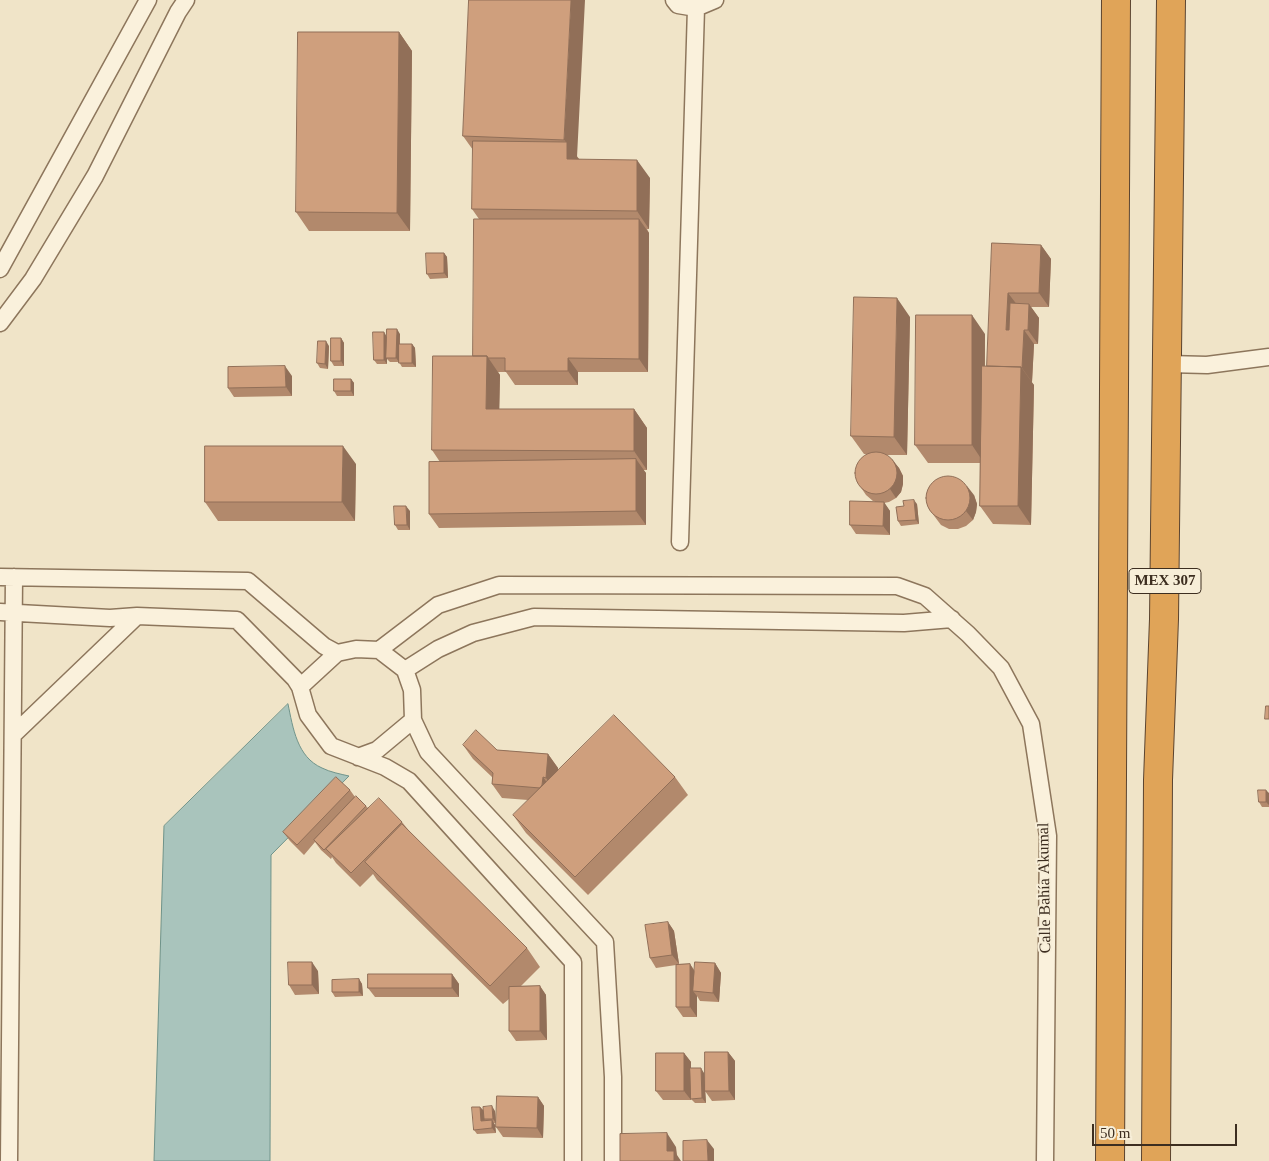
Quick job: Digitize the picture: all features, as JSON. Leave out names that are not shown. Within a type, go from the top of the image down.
[{"type":"highway","name":"MEX 307","points":[[1110,1161],[1116,0]]},
{"type":"highway","name":"MEX 307","points":[[1156,1161],[1158,780],[1164,619],[1171,0]]},
{"type":"street","points":[[0,268],[148,0]]},
{"type":"street","points":[[0,323],[33,279],[95,176],[178,12],[186,0]]},
{"type":"street","points":[[674,0],[678,4],[696,8],[713,0]]},
{"type":"street","points":[[680,542],[696,8]]},
{"type":"street","points":[[1168,364],[1207,366],[1269,357]]},
{"type":"street","points":[[9,1161],[14,734],[7,612],[7,577],[248,581],[324,646],[337,653]]},
{"type":"street","name":"Calle Bahía Akumal","points":[[379,650],[438,605],[499,585],[897,586],[925,596],[952,619],[1001,668],[1032,724],[1048,836],[1045,1161]]},
{"type":"street","points":[[7,612],[110,618],[137,616],[237,620],[295,679],[300,686],[308,715],[331,746],[385,767],[409,781],[573,962],[573,1161]]},
{"type":"street","points":[[14,734],[137,616]]},
{"type":"street","points":[[405,670],[438,649],[473,633],[534,617],[904,624],[952,619]]},
{"type":"street","points":[[300,686],[337,653],[356,649],[379,650],[405,670],[412,690],[413,720],[428,752],[605,942],[613,1077],[613,1161]]},
{"type":"street","points":[[358,757],[377,750],[413,720]]},
{"type":"water","points":[[288,704],[298,741],[307,757],[322,768],[349,776],[271,855],[270,1161],[154,1161],[164,826]]},
{"type":"building","points":[[469,0],[571,0],[564,140],[463,136]]},
{"type":"building","points":[[298,32],[399,32],[397,213],[296,212]]},
{"type":"building","points":[[473,141],[567,142],[567,159],[637,160],[637,211],[472,209]]},
{"type":"building","points":[[474,219],[639,219],[639,359],[568,358],[568,371],[505,371],[505,358],[473,356]]},
{"type":"building","points":[[992,243],[1041,245],[1039,293],[1008,293],[1006,330],[1009,330],[1010,303],[1029,304],[1028,330],[1024,330],[1022,368],[987,366]]},
{"type":"building","points":[[426,253],[444,253],[444,273],[427,274]]},
{"type":"building","points":[[854,297],[897,298],[894,437],[851,436]]},
{"type":"building","points":[[916,315],[972,315],[972,445],[915,445]]},
{"type":"building","points":[[387,329],[397,329],[396,358],[386,358]]},
{"type":"building","points":[[373,332],[384,332],[384,360],[374,360]]},
{"type":"building","points":[[331,338],[341,338],[341,361],[331,361]]},
{"type":"building","points":[[318,341],[326,341],[325,364],[317,363]]},
{"type":"building","points":[[399,344],[412,344],[412,363],[399,363]]},
{"type":"building","points":[[433,356],[487,356],[486,409],[634,409],[634,451],[432,450]]},
{"type":"building","points":[[285,366],[286,387],[228,388],[228,367]]},
{"type":"building","points":[[982,366],[1021,367],[1018,506],[980,506]]},
{"type":"building","points":[[334,379],[351,379],[351,391],[334,391]]},
{"type":"building","points":[[205,446],[343,446],[342,502],[205,502]]},
{"type":"building","points":[[876,452],[891,458],[897,473],[891,488],[876,494],[861,488],[855,473],[861,458]]},
{"type":"building","points":[[636,459],[636,511],[429,514],[429,462]]},
{"type":"building","points":[[944,476],[952,476],[964,482],[970,498],[964,514],[952,520],[944,520],[932,514],[926,502],[926,494],[932,482]]},
{"type":"building","points":[[914,500],[916,520],[898,521],[896,507],[904,506],[903,501]]},
{"type":"building","points":[[850,501],[884,502],[883,526],[850,525]]},
{"type":"building","points":[[394,506],[406,506],[407,525],[395,525]]},
{"type":"building","points":[[1266,706],[1269,706],[1269,719],[1265,719]]},
{"type":"building","points":[[614,715],[675,777],[575,877],[513,815]]},
{"type":"building","points":[[476,730],[497,750],[548,754],[546,778],[543,777],[540,788],[492,784],[493,773],[463,745]]},
{"type":"building","points":[[336,777],[350,790],[297,845],[283,832]]},
{"type":"building","points":[[1258,790],[1266,790],[1266,802],[1259,802]]},
{"type":"building","points":[[356,796],[366,806],[324,850],[314,840]]},
{"type":"building","points":[[379,798],[402,822],[351,873],[326,849]]},
{"type":"building","points":[[402,824],[527,948],[490,986],[365,862]]},
{"type":"building","points":[[668,922],[672,955],[650,958],[645,925]]},
{"type":"building","points":[[288,962],[312,962],[312,985],[289,985]]},
{"type":"building","points":[[695,962],[715,963],[713,993],[693,991]]},
{"type":"building","points":[[690,964],[690,1007],[676,1007],[676,965]]},
{"type":"building","points":[[368,974],[452,974],[452,988],[368,988]]},
{"type":"building","points":[[359,979],[359,992],[332,992],[332,980]]},
{"type":"building","points":[[540,986],[540,1031],[509,1031],[509,987]]},
{"type":"building","points":[[705,1052],[728,1052],[729,1091],[705,1091]]},
{"type":"building","points":[[656,1053],[684,1053],[684,1091],[656,1091]]},
{"type":"building","points":[[690,1068],[701,1068],[702,1098],[691,1099]]},
{"type":"building","points":[[497,1096],[538,1097],[537,1128],[496,1127]]},
{"type":"building","points":[[492,1106],[493,1119],[484,1119],[483,1107]]},
{"type":"building","points":[[472,1107],[480,1107],[481,1121],[492,1120],[492,1128],[474,1130]]},
{"type":"building","points":[[667,1133],[667,1151],[674,1151],[674,1161],[620,1161],[620,1134]]},
{"type":"building","points":[[707,1140],[708,1161],[683,1161],[683,1141]]}]
